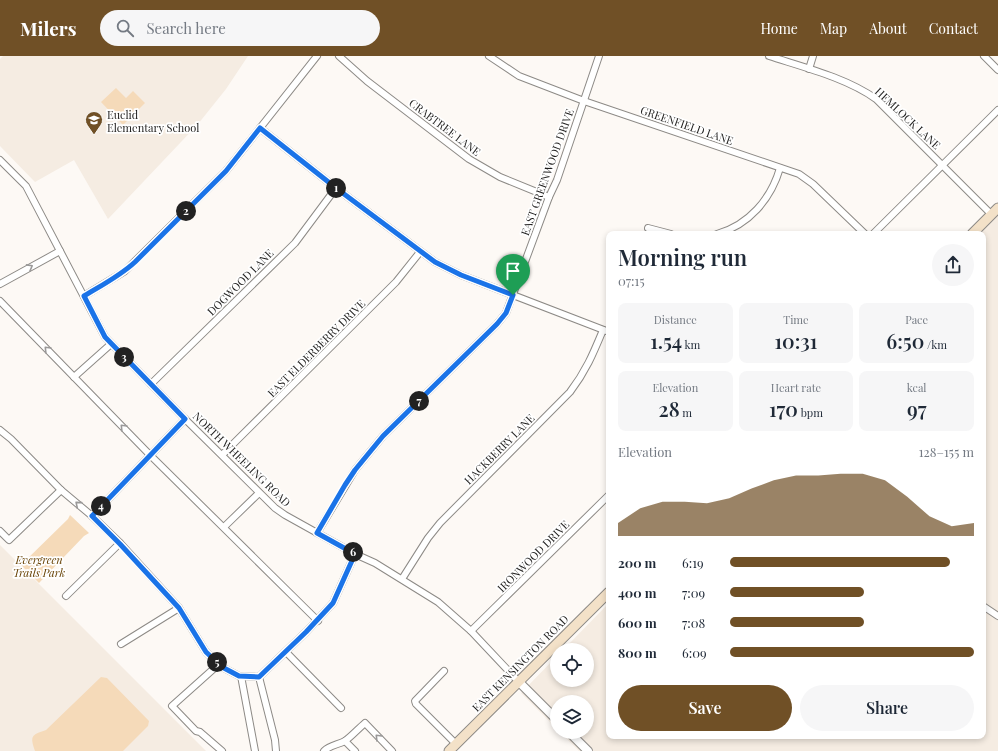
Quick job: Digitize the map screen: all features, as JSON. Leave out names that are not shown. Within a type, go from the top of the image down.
[{"type":"main road","points":[[975,231],[995,211]]},
{"type":"main road","name":"EAST KENSINGTON ROAD","points":[[449,751],[606,595]]},
{"type":"street","points":[[84,296],[125,271],[226,171],[317,56]]},
{"type":"street","name":"CRABTREE LANE","points":[[339,56],[364,78],[470,159],[500,177],[549,197]]},
{"type":"street","name":"GREENFIELD LANE","points":[[489,56],[519,76],[584,101],[799,174],[813,184],[862,231]]},
{"type":"street","name":"EAST GREENWOOD DRIVE","points":[[317,533],[345,485],[383,436],[497,324],[506,313],[549,197],[557,180],[599,56]]},
{"type":"street","name":"HEMLOCK LANE","points":[[769,56],[809,69],[862,90],[876,99],[942,165],[995,211]]},
{"type":"street","points":[[809,69],[813,56]]},
{"type":"street","points":[[984,56],[998,70]]},
{"type":"street","points":[[876,231],[998,110]]},
{"type":"street","points":[[260,128],[420,252],[447,269],[606,331]]},
{"type":"street","name":"NORTH WHEELING ROAD","points":[[0,160],[26,186],[99,327],[111,344],[185,419],[275,508],[317,533],[402,579],[438,602],[471,631],[550,713]]},
{"type":"street","points":[[724,231],[752,215],[773,188],[780,168]]},
{"type":"street","name":"DOGWOOD LANE","points":[[151,384],[295,243],[336,188]]},
{"type":"street","points":[[648,228],[659,231]]},
{"type":"street","points":[[0,284],[60,251]]},
{"type":"street","name":"EAST ELDERBERRY DRIVE","points":[[222,455],[396,282],[420,252]]},
{"type":"street","points":[[0,301],[150,455],[318,620]]},
{"type":"street","name":"HACKBERRY LANE","points":[[402,579],[428,538],[440,523],[570,392],[582,377],[602,330]]},
{"type":"street","points":[[74,377],[111,344]]},
{"type":"street","points":[[92,516],[185,419]]},
{"type":"street","points":[[0,432],[11,439],[61,490],[92,516],[120,544],[179,608],[206,652],[219,664],[241,676],[259,677],[318,620],[333,603],[355,554]]},
{"type":"street","points":[[0,531],[9,540],[61,490]]},
{"type":"street","points":[[224,527],[259,492]]},
{"type":"street","name":"IRONWOOD DRIVE","points":[[471,631],[606,498]]},
{"type":"street","points":[[66,596],[120,544]]},
{"type":"street","points":[[121,644],[179,608]]},
{"type":"street","points":[[986,608],[998,616]]},
{"type":"street","points":[[286,652],[341,708]]},
{"type":"street","points":[[219,664],[172,706],[196,731],[200,732],[222,751]]},
{"type":"street","points":[[444,671],[416,701],[416,704],[456,744]]},
{"type":"street","points":[[241,676],[255,751]]},
{"type":"street","points":[[259,677],[275,740],[276,751]]},
{"type":"street","points":[[324,751],[330,746],[345,741],[365,723],[392,751]]},
{"type":"street","points":[[576,739],[588,751]]},
{"type":"street","points":[[345,741],[355,751]]},
{"type":"shaded area","name":"Euclid Elementary School","points":[[3,56],[248,56],[226,89],[198,124],[108,219],[74,160],[35,182],[0,146],[0,59]]},
{"type":"shaded area","points":[[998,213],[998,751],[579,751],[567,739],[594,739],[594,695],[550,695],[550,722],[521,693],[550,663],[550,687],[594,687],[594,643],[570,643],[606,606],[606,739],[986,739],[986,231],[980,231]]},
{"type":"shaded area","points":[[0,545],[206,751],[0,751]]},
{"type":"green space","points":[[116,88],[126,98],[133,91],[145,103],[123,125],[101,102]]},
{"type":"green space","name":"Evergreen Trails Park","points":[[70,515],[89,533],[84,536],[39,583],[21,565],[68,519]]},
{"type":"green space","points":[[101,677],[107,678],[149,721],[148,726],[123,751],[35,751],[32,742],[33,737],[37,733],[46,730]]},
{"type":"place","name":"Euclid Elementary School","points":[[94,135]]},
{"type":"route","points":[[260,128],[336,188],[435,262],[461,275],[513,295],[506,313],[497,324],[383,436],[355,470],[345,485],[317,533],[355,554],[333,603],[286,652],[259,677],[239,676],[222,667],[206,652],[179,608],[92,516],[185,419],[105,337],[84,296],[114,279],[135,262],[226,171],[260,128]]}]
